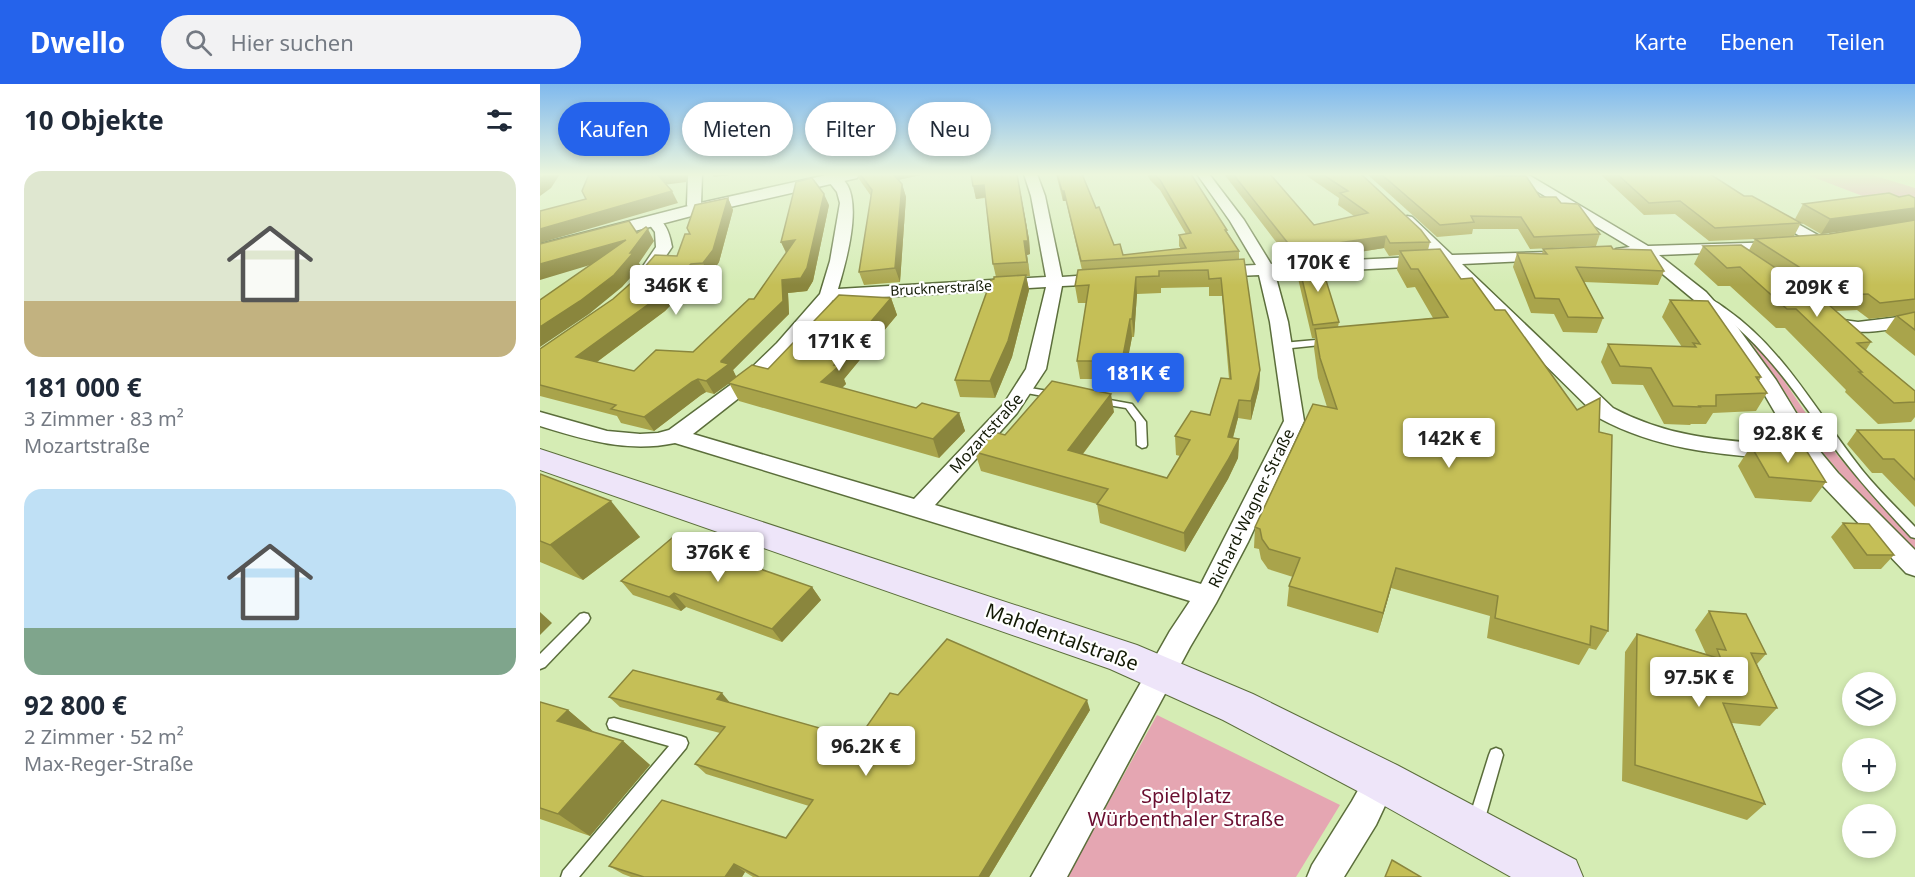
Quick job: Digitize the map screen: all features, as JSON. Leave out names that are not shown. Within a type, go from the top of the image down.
[{"type":"main road","name":"Mahdentalstraße","points":[[540,459],[1101,648],[1162,673],[1238,707],[1381,780],[1473,830],[1545,874]]},
{"type":"street","points":[[540,250],[688,211]]},
{"type":"street","points":[[676,436],[751,379],[784,347],[828,295],[838,261],[846,211]]},
{"type":"street","name":"Mozartstraße","points":[[918,509],[1010,409],[1024,390],[1038,361],[1055,282],[1041,211]]},
{"type":"street","name":"Richard-Wagner-Straße","points":[[1048,877],[1207,596],[1236,542],[1293,421],[1292,398],[1272,286],[1266,269],[1230,211]]},
{"type":"street","points":[[1582,211],[1645,251],[1701,296],[1732,332],[1766,380],[1810,454],[1830,479],[1915,566]]},
{"type":"street","points":[[1767,211],[1820,242]]},
{"type":"street","points":[[1399,213],[1606,413],[1627,426],[1672,441],[1810,454]]},
{"type":"street","points":[[630,291],[652,267],[664,247],[662,232],[653,220]]},
{"type":"street","points":[[1610,252],[1724,248],[1840,239]]},
{"type":"street","points":[[1724,248],[1741,260]]},
{"type":"street","points":[[1194,273],[1564,255]]},
{"type":"street","name":"Brucknerstraße","points":[[828,295],[1124,277]]},
{"type":"street","points":[[1815,310],[1834,323],[1854,328],[1915,320]]},
{"type":"street","points":[[540,419],[619,442],[641,442],[676,436],[1207,596]]},
{"type":"street","points":[[1324,877],[1364,813],[1381,780]]},
{"type":"lane","points":[[1701,296],[1729,312],[1774,359],[1860,475],[1915,534]]},
{"type":"lane","points":[[1282,346],[1342,341]]},
{"type":"lane","points":[[1024,390],[1070,397]]},
{"type":"lane","points":[[1092,400],[1129,406],[1141,422],[1142,445]]},
{"type":"lane","points":[[540,663],[584,618]]},
{"type":"lane","points":[[569,877],[681,744],[614,724]]},
{"type":"lane","points":[[1473,830],[1496,755]]},
{"type":"green space","points":[[1902,211],[1915,211],[1915,216]]},
{"type":"green space","points":[[1728,316],[1768,357],[1822,437],[1877,502],[1915,540],[1915,554],[1866,504],[1820,449],[1752,344]]},
{"type":"green space","name":"Spielplatz Würbenthaler Straße","points":[[1157,715],[1340,805],[1296,877],[1067,877]]},
{"type":"building","points":[[540,211],[603,211],[540,229]]},
{"type":"building","points":[[693,211],[724,211],[713,250],[703,263],[691,264],[657,298],[576,357],[634,371],[656,350],[693,352],[749,299],[754,299],[795,240],[781,242],[789,211],[820,211],[807,268],[801,278],[782,280],[783,301],[721,361],[729,364],[706,381],[698,379],[692,382],[644,417],[611,409],[616,405],[540,385],[540,349],[613,299],[631,283],[655,255],[677,256],[685,234],[690,234],[687,228]]},
{"type":"building","points":[[869,211],[900,211],[895,268],[859,272]]},
{"type":"building","points":[[987,211],[1023,211],[1028,241],[1024,241],[1027,262],[993,264]]},
{"type":"building","points":[[1069,211],[1101,211],[1114,245],[1120,244],[1123,255],[1186,248],[1179,235],[1191,233],[1178,211],[1215,211],[1239,251],[1081,261]]},
{"type":"building","points":[[1262,211],[1302,211],[1314,225],[1368,213],[1365,211],[1401,211],[1430,242],[1390,243],[1386,236],[1317,246],[1291,247]]},
{"type":"building","points":[[1424,211],[1583,211],[1600,234],[1534,237],[1521,217],[1471,216],[1474,222],[1440,225]]},
{"type":"building","points":[[1693,211],[1779,211],[1801,223],[1715,228]]},
{"type":"building","points":[[1816,211],[1892,211],[1830,219]]},
{"type":"building","points":[[1915,220],[1915,299],[1880,303],[1868,294],[1843,295],[1755,239],[1829,234]]},
{"type":"building","points":[[629,221],[637,233],[646,227],[648,229],[630,253],[633,253],[614,275],[540,327],[540,300],[626,240],[540,264],[540,244]]},
{"type":"building","points":[[1741,245],[1821,298],[1871,342],[1857,343],[1915,391],[1915,402],[1894,403],[1859,372],[1862,372],[1796,309],[1787,309],[1740,267],[1727,268],[1703,246]]},
{"type":"building","points":[[1611,246],[1613,249],[1651,250],[1664,271],[1576,267],[1603,318],[1568,317],[1559,299],[1535,298],[1517,253],[1547,254],[1543,249]]},
{"type":"building","points":[[1440,249],[1461,279],[1472,278],[1495,310],[1505,310],[1577,410],[1600,398],[1599,432],[1612,435],[1608,631],[1591,626],[1590,645],[1495,618],[1498,596],[1396,568],[1383,613],[1289,586],[1300,558],[1269,549],[1262,539],[1260,529],[1255,527],[1313,404],[1337,409],[1320,358],[1315,329],[1448,317],[1418,269],[1411,269],[1400,251]]},
{"type":"building","points":[[1244,259],[1260,370],[1251,401],[1239,400],[1228,437],[1239,439],[1184,533],[1097,504],[1108,489],[975,452],[994,432],[1005,435],[1052,381],[1111,394],[1068,450],[1167,478],[1190,440],[1175,436],[1191,411],[1210,415],[1221,378],[1231,379],[1221,278],[1209,279],[1208,270],[1159,271],[1159,276],[1136,277],[1132,319],[1130,319],[1122,361],[1077,361],[1089,285],[1075,286],[1078,270]]},
{"type":"building","points":[[1320,261],[1339,322],[1313,325],[1298,262]]},
{"type":"building","points":[[1026,275],[1008,341],[990,381],[955,380],[991,280],[994,277]]},
{"type":"building","points":[[839,295],[891,298],[834,365],[839,366],[821,382],[916,408],[922,403],[959,413],[933,439],[728,383],[752,365],[768,369]]},
{"type":"building","points":[[1670,300],[1708,301],[1761,377],[1756,377],[1767,393],[1716,395],[1716,406],[1673,406],[1651,368],[1620,366],[1608,344],[1696,347],[1693,343],[1700,344]]},
{"type":"building","points":[[1915,312],[1915,330],[1897,316]]},
{"type":"building","points":[[1857,430],[1915,430],[1915,480],[1894,459],[1883,459]]},
{"type":"building","points":[[1751,446],[1806,450],[1826,482],[1769,477]]},
{"type":"building","points":[[540,474],[611,501],[550,545],[540,541]]},
{"type":"building","points":[[1843,523],[1869,524],[1894,555],[1867,555]]},
{"type":"building","points":[[672,538],[718,552],[717,554],[812,587],[772,629],[674,593],[669,597],[621,581]]},
{"type":"building","points":[[1709,611],[1746,614],[1766,654],[1751,653],[1777,708],[1723,703],[1765,804],[1635,765],[1637,634],[1721,659],[1717,649],[1726,650]]},
{"type":"building","points":[[947,639],[1087,700],[979,877],[759,877],[734,864],[725,877],[644,877],[609,866],[662,800],[786,838],[813,800],[695,764],[725,727],[609,697],[633,670],[722,693],[717,699],[858,739],[890,693],[898,695]]},
{"type":"building","points":[[540,702],[568,710],[557,721],[623,741],[558,814],[540,808]]},
{"type":"building","points":[[1392,860],[1421,877],[1385,877]]}]
